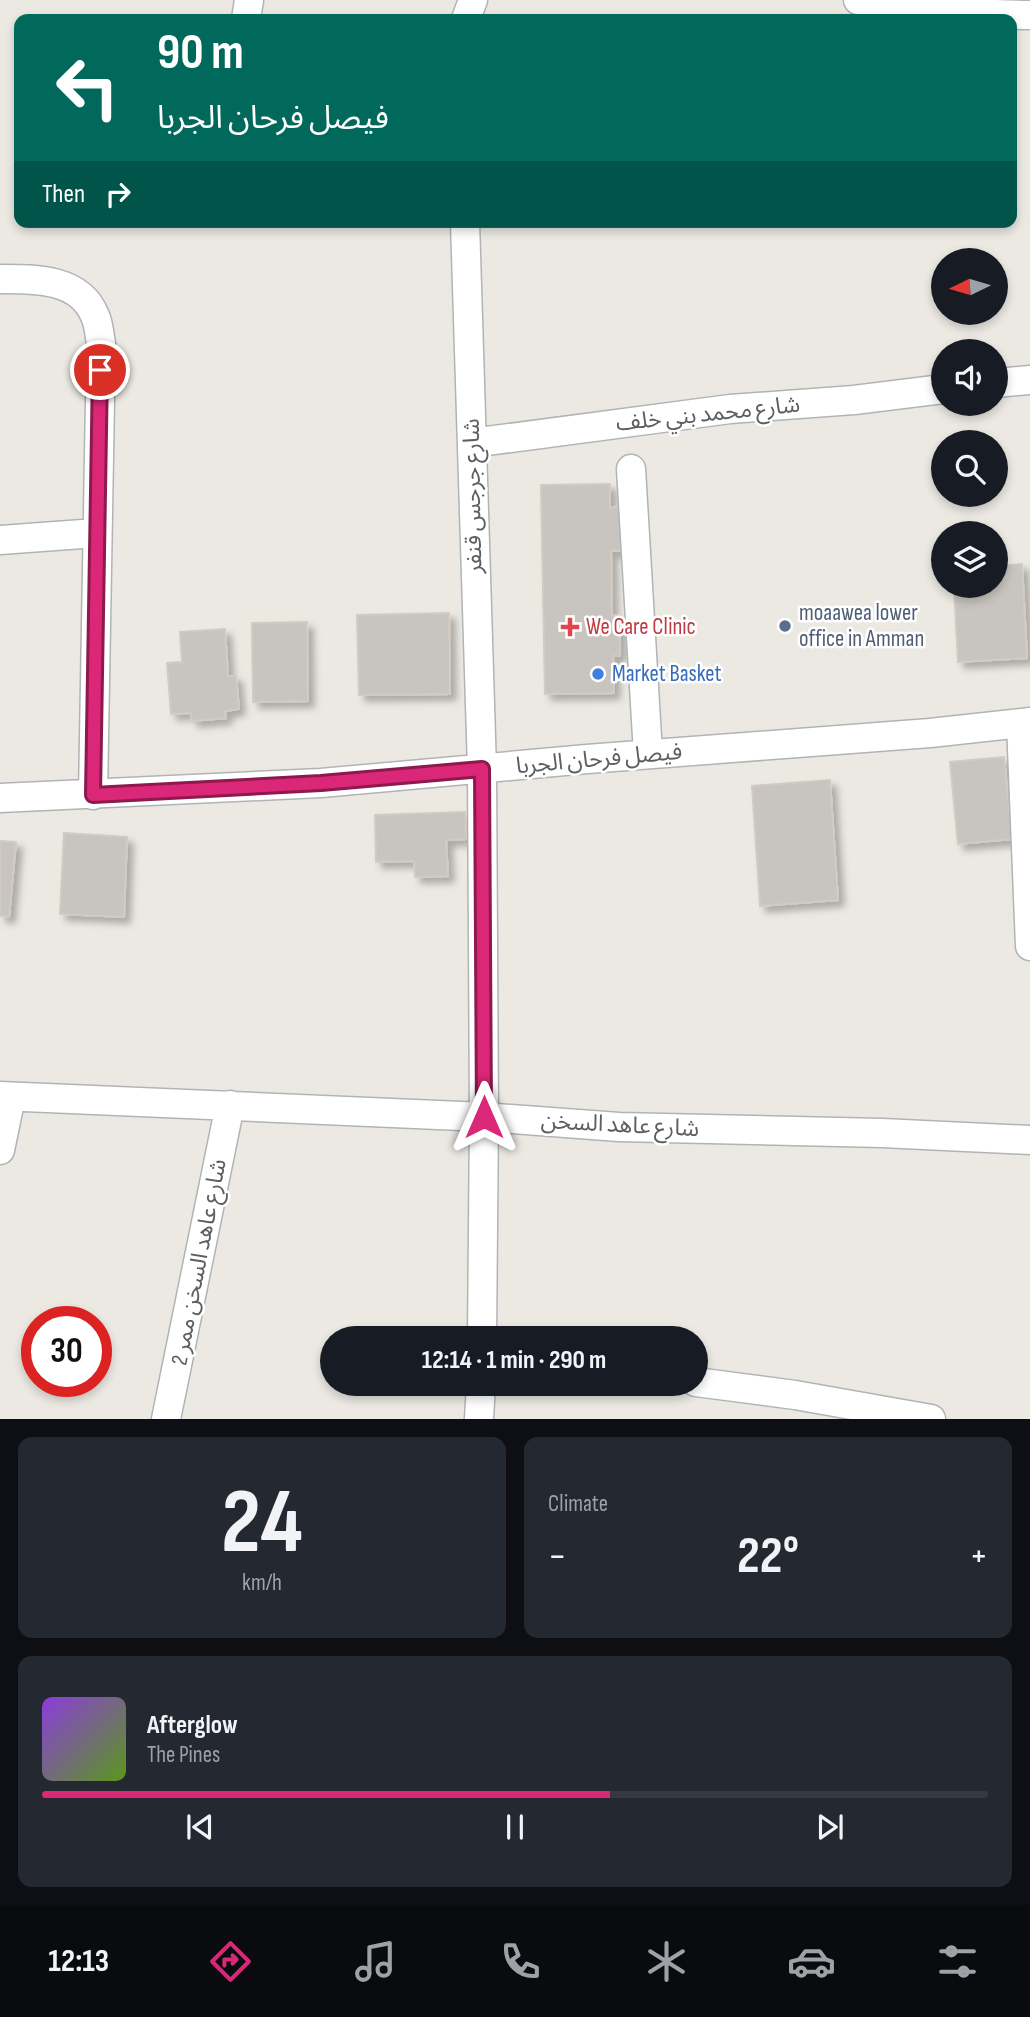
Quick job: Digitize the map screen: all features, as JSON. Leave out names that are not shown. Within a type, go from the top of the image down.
[{"type":"street","points":[[858,0],[890,6],[970,7],[1030,15]]},
{"type":"street","name":"شارع جرجس قنفر","points":[[465,228],[482,769],[482,1326]]},
{"type":"street","points":[[0,279],[50,282],[75,290],[88,303],[96,317],[101,343],[93,795]]},
{"type":"street","points":[[1008,382],[1030,380]]},
{"type":"street","name":"شارع محمد بني خلف","points":[[472,443],[730,409],[854,400],[931,390]]},
{"type":"street","points":[[631,469],[648,754]]},
{"type":"street","points":[[0,540],[96,533]]},
{"type":"street","points":[[1026,722],[1030,946]]},
{"type":"street","name":"فيصل فرحان الجربا","points":[[0,798],[321,783],[648,754],[930,733],[1026,722]]},
{"type":"street","points":[[0,1150],[6,1096]]},
{"type":"street","name":"شارع عاهد السخن","points":[[6,1096],[484,1117],[619,1128],[882,1133],[1030,1140]]},
{"type":"street","name":"شارع عاهد السخن ممر 2","points":[[166,1419],[230,1105]]},
{"type":"street","points":[[708,1384],[796,1395],[931,1419]]},
{"type":"street","points":[[479,1419],[480,1396]]},
{"type":"building","points":[[610,484],[610,508],[620,507],[621,551],[611,551],[612,616],[620,615],[620,656],[613,656],[614,693],[545,694],[541,485]]},
{"type":"building","points":[[1022,564],[1027,658],[958,662],[955,598],[1008,598],[1008,565]]},
{"type":"building","points":[[449,613],[450,694],[359,695],[357,615]]},
{"type":"building","points":[[307,622],[308,701],[253,702],[252,623]]},
{"type":"building","points":[[225,629],[228,676],[236,676],[239,709],[225,711],[226,718],[192,721],[191,713],[171,714],[167,663],[182,662],[180,632]]},
{"type":"building","points":[[1004,757],[1012,839],[958,844],[950,762]]},
{"type":"building","points":[[830,780],[838,900],[760,906],[752,786]]},
{"type":"building","points":[[465,812],[466,839],[446,840],[448,876],[415,877],[414,861],[376,862],[375,815]]},
{"type":"building","points":[[64,833],[127,837],[124,917],[60,914]]},
{"type":"building","points":[[0,841],[16,842],[9,917],[0,916]]},
{"type":"place","name":"moaawea lower office in Amman","points":[[785,626]]},
{"type":"place","name":"We Care Clinic","points":[[570,627]]},
{"type":"place","name":"Market Basket","points":[[598,674]]},
{"type":"route","points":[[100,370],[93,795],[321,783],[482,769],[484,1117]]}]
